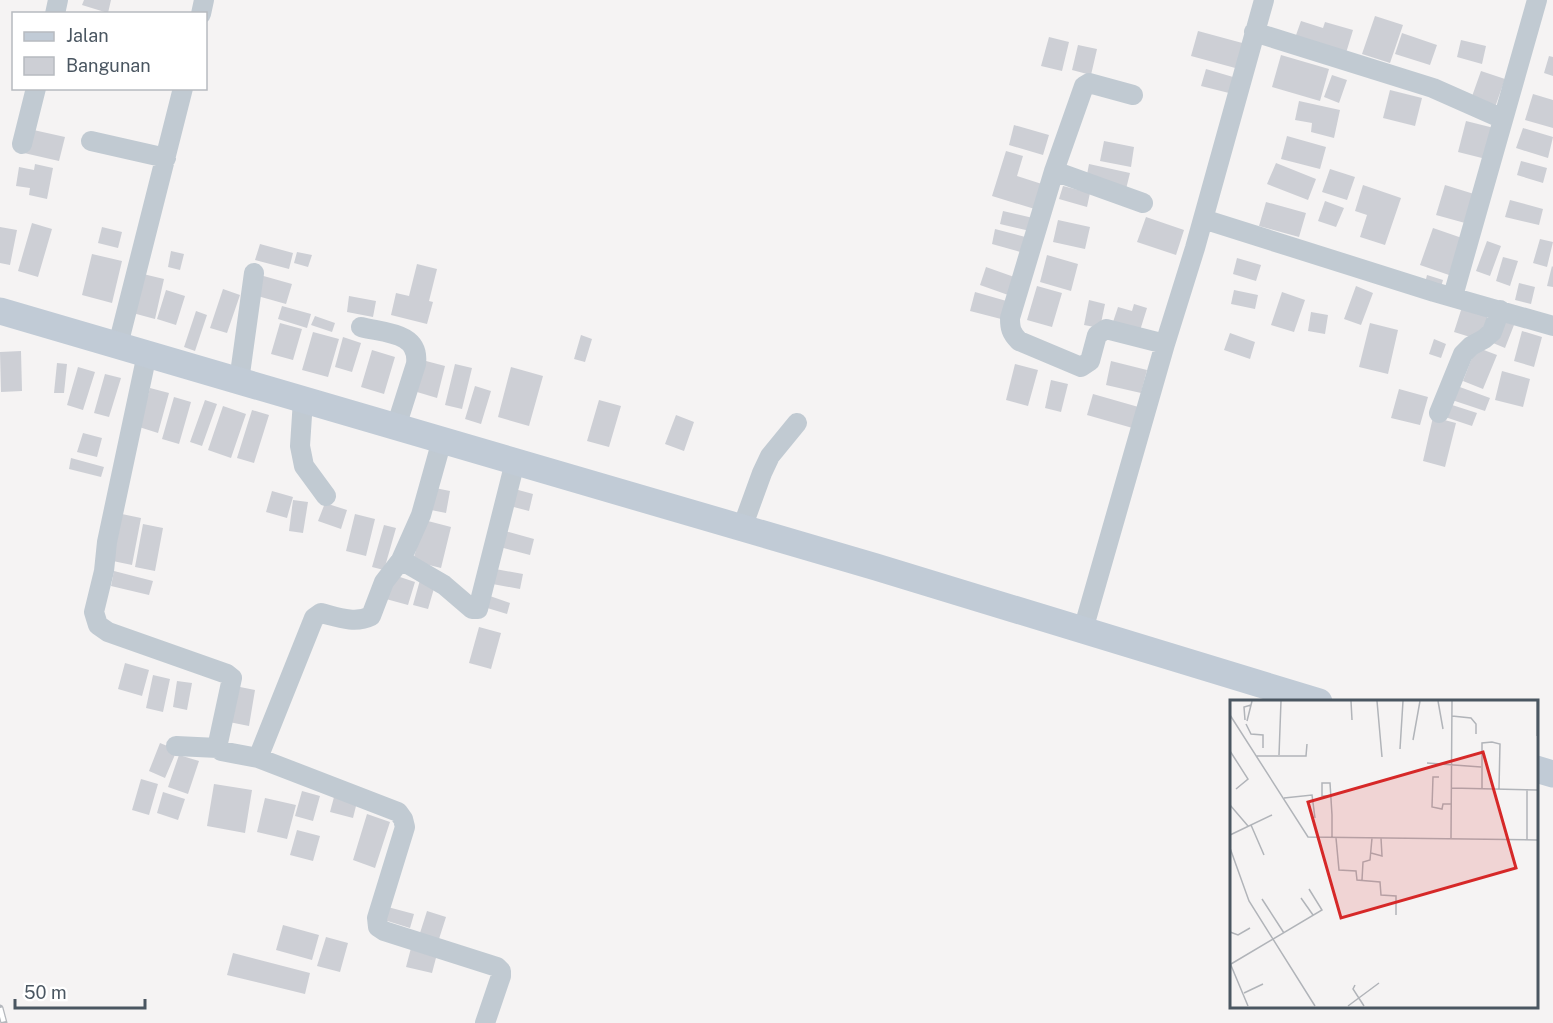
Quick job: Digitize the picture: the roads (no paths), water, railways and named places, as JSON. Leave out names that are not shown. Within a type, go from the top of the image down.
[{"type":"main road","points":[[0,311],[742,528],[1312,700]]},
{"type":"main road","points":[[1538,770],[1553,774]]},
{"type":"street","points":[[1083,630],[1203,219],[1264,0]]},
{"type":"street","points":[[1453,296],[1537,0]]},
{"type":"street","points":[[1254,32],[1428,86],[1503,119]]},
{"type":"street","points":[[1133,95],[1099,84],[1089,83],[1084,86],[1054,171],[1010,318],[1010,326],[1012,334],[1019,340],[1081,367],[1090,361],[1098,335],[1106,329],[1165,344]]},
{"type":"street","points":[[22,144],[36,90]]},
{"type":"street","points":[[118,345],[183,90]]},
{"type":"street","points":[[91,141],[166,158]]},
{"type":"street","points":[[1054,171],[1143,203]]},
{"type":"street","points":[[1203,219],[1434,292],[1553,326]]},
{"type":"street","points":[[239,381],[254,273]]},
{"type":"street","points":[[1439,413],[1463,354],[1492,332],[1500,310]]},
{"type":"street","points":[[361,327],[408,339],[414,346],[417,355],[416,364],[396,427]]},
{"type":"street","points":[[147,354],[106,542],[104,571],[94,612],[98,625],[108,632],[227,674],[232,678],[218,748]]},
{"type":"street","points":[[303,400],[300,446],[304,466],[326,496]]},
{"type":"street","points":[[742,528],[770,456],[797,423]]},
{"type":"street","points":[[258,758],[314,618],[321,613],[348,620],[365,619],[371,616],[384,582],[401,560],[421,516],[442,440]]},
{"type":"street","points":[[401,560],[444,585],[472,609],[478,609],[515,462]]},
{"type":"street","points":[[176,746],[218,748],[226,754],[258,758],[398,812],[405,827],[377,918],[378,927],[384,931],[497,967],[501,971],[501,976],[485,1023]]},
{"type":"railway","points":[[0,1008],[4,1023]]}]
